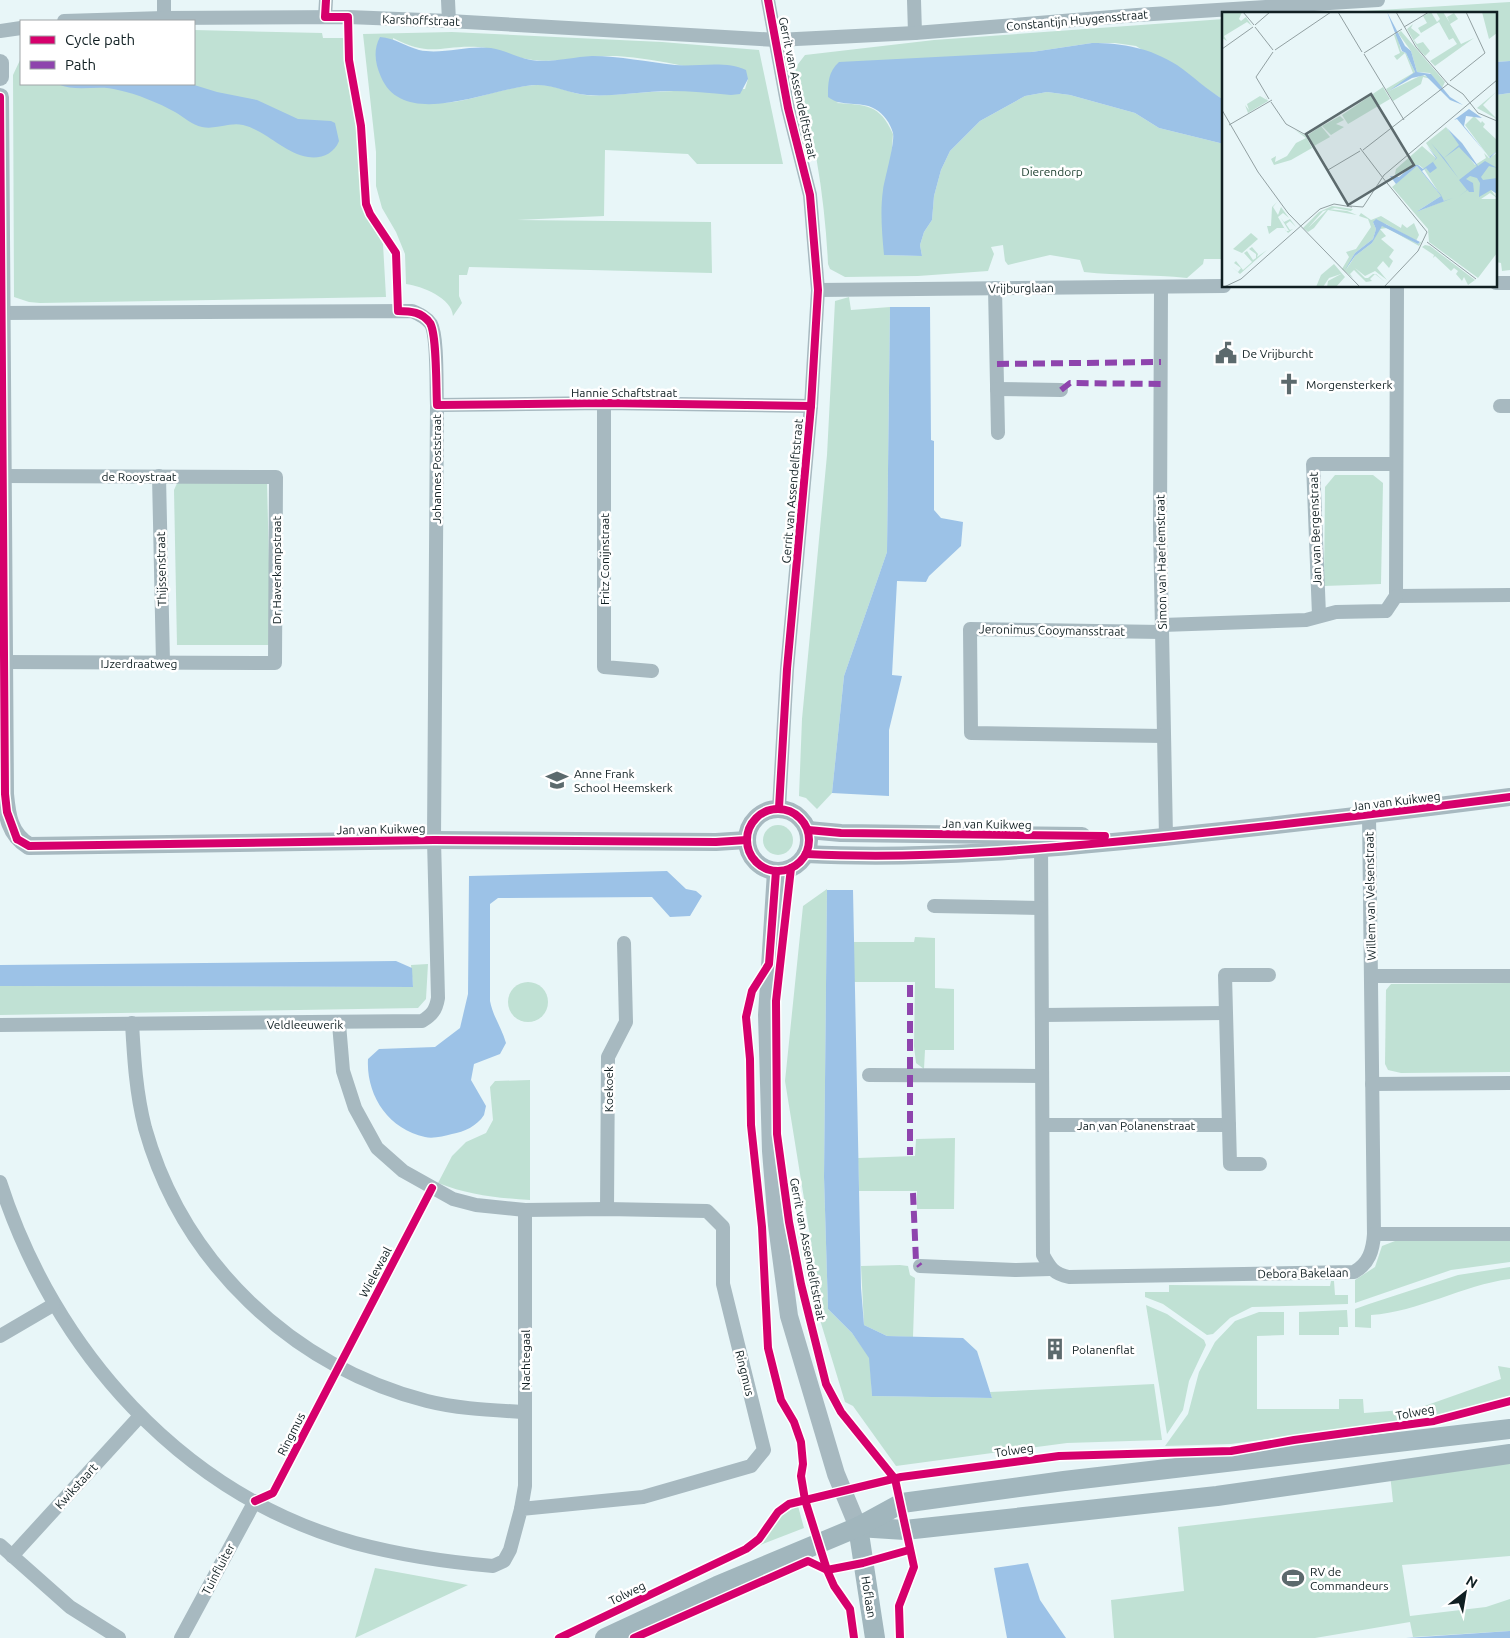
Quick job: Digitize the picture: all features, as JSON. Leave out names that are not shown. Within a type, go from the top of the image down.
[{"type":"main road","points":[[605,1638],[717,1586],[858,1527],[902,1503],[1064,1480],[1510,1429]]},
{"type":"main road","points":[[858,1527],[905,1530],[1217,1496],[1510,1454]]},
{"type":"main road","name":"Hoflaan","points":[[858,1527],[875,1638]]},
{"type":"street","points":[[164,0],[164,18]]},
{"type":"street","points":[[325,17],[326,0]]},
{"type":"street","points":[[448,0],[449,20]]},
{"type":"street","name":"Gerrit van Assendelftstraat","points":[[768,0],[777,40],[788,108],[810,195],[818,290],[787,669],[779,808]]},
{"type":"street","points":[[914,0],[914,33]]},
{"type":"street","name":"Constantijn Huygensstraat","points":[[777,40],[914,33],[1262,3],[1378,0]]},
{"type":"street","name":"Karshoffstraat","points":[[97,20],[325,17],[449,20],[777,40]]},
{"type":"street","points":[[0,31],[20,28]]},
{"type":"street","points":[[0,63],[0,77]]},
{"type":"street","points":[[0,97],[1,576],[3,662]]},
{"type":"street","name":"Vrijburglaan","points":[[818,290],[1222,286]]},
{"type":"street","name":"Simon van Haerlemstraat","points":[[1161,287],[1162,629],[1166,837]]},
{"type":"street","points":[[995,288],[998,433]]},
{"type":"street","points":[[1162,629],[1306,620],[1318,615],[1336,612],[1386,611],[1396,596],[1397,288]]},
{"type":"street","name":"Johannes Poststraat","points":[[1,313],[412,311],[423,315],[431,324],[434,337],[437,405],[434,840]]},
{"type":"street","points":[[997,389],[1061,390]]},
{"type":"street","name":"Hannie Schaftstraat","points":[[437,405],[604,403],[810,406]]},
{"type":"street","name":"Fritz Conijnstraat","points":[[604,403],[604,668],[652,671]]},
{"type":"street","name":"Jan van Bergenstraat","points":[[1318,615],[1313,464],[1395,464]]},
{"type":"street","name":"de Rooystraat","points":[[2,476],[276,477]]},
{"type":"street","name":"Thijssenstraat","points":[[159,476],[163,663]]},
{"type":"street","name":"Dr Haverkampstraat","points":[[276,477],[276,663]]},
{"type":"street","points":[[1396,596],[1510,595]]},
{"type":"street","name":"Jeronimus Cooymansstraat","points":[[1162,629],[970,629],[970,734],[1164,736]]},
{"type":"street","name":"Jan van Kuikweg","points":[[3,662],[6,812],[17,839],[29,846],[434,840],[716,842],[747,840]]},
{"type":"street","name":"IJzerdraatweg","points":[[3,662],[276,663]]},
{"type":"street","name":"Jan van Kuikweg","points":[[806,854],[841,856],[1166,837],[1369,816],[1510,797]]},
{"type":"street","points":[[779,808],[791,811],[801,819],[808,830],[810,842],[806,854],[791,868],[776,871],[765,868],[756,861],[750,851],[747,840],[748,832],[756,818],[770,810],[779,808]]},
{"type":"street","name":"Willem van Velsenstraat","points":[[1369,816],[1374,1234]]},
{"type":"street","name":"Jan van Kuikweg","points":[[808,830],[1042,843]]},
{"type":"street","name":"Veldleeuwerik","points":[[0,1025],[422,1022],[431,1016],[436,1008],[438,998],[434,840]]},
{"type":"street","points":[[920,1266],[1006,1270],[1050,1268],[1043,1255],[1043,1015],[1040,908],[1042,843]]},
{"type":"street","name":"Gerrit van Assendelftstraat","points":[[776,871],[767,1016],[770,1151],[777,1225],[790,1316],[836,1474],[858,1527]]},
{"type":"street","points":[[934,906],[1040,908]]},
{"type":"street","name":"Koekoek","points":[[607,1209],[608,1056],[626,1022],[624,943]]},
{"type":"street","points":[[1260,1164],[1230,1164],[1225,975],[1270,975]]},
{"type":"street","name":"Willem van Velsenstraat","points":[[1371,976],[1510,976]]},
{"type":"street","points":[[1043,1015],[1225,1013]]},
{"type":"street","points":[[132,1023],[136,1084],[145,1127],[162,1177],[186,1224],[216,1268],[252,1306],[293,1340],[338,1368],[382,1387],[428,1401],[457,1406],[524,1412]]},
{"type":"street","name":"Ringmus","points":[[339,1024],[343,1071],[355,1108],[377,1148],[403,1171],[453,1199],[476,1205],[525,1210],[707,1211],[723,1228],[723,1284],[764,1450],[751,1466],[643,1497],[521,1509]]},
{"type":"street","points":[[869,1075],[1042,1076]]},
{"type":"street","points":[[1372,1084],[1510,1083]]},
{"type":"street","name":"Jan van Polanenstraat","points":[[1043,1125],[1229,1125]]},
{"type":"street","points":[[0,1182],[11,1217],[30,1262],[53,1305],[84,1352],[140,1416],[206,1470],[255,1501],[308,1526],[354,1542],[413,1557],[493,1566],[504,1561],[510,1550],[521,1509]]},
{"type":"street","name":"Nachtegaal","points":[[521,1509],[525,1486],[525,1210]]},
{"type":"street","points":[[1374,1234],[1510,1234]]},
{"type":"street","name":"Debora Bakelaan","points":[[1050,1268],[1058,1274],[1069,1277],[1354,1272],[1362,1268],[1367,1262],[1373,1247],[1374,1234]]},
{"type":"street","points":[[0,1336],[53,1305]]},
{"type":"street","name":"Kwikstaart","points":[[12,1556],[140,1416]]},
{"type":"street","name":"Tuinfluiter","points":[[182,1638],[255,1501]]},
{"type":"street","points":[[0,1544],[70,1607],[120,1638]]},
{"type":"green space","points":[[1510,2],[1510,61],[1498,62],[1498,12],[1348,12]]},
{"type":"green space","name":"Dierendorp","points":[[1222,19],[1222,99],[1136,46],[1115,43],[1092,43],[1032,52],[836,103],[856,104],[871,108],[883,117],[893,134],[884,255],[922,256],[920,245],[924,232],[932,220],[934,196],[941,170],[950,151],[980,121],[1025,96],[1047,92],[1070,95],[1135,113],[1159,128],[1222,144],[1222,259],[1204,259],[1203,264],[1187,278],[1110,274],[1084,272],[1080,260],[1050,255],[1008,265],[1005,261],[1003,245],[991,247],[994,254],[988,271],[918,276],[845,277],[830,269],[818,165],[808,116],[795,68],[805,55],[934,40]]},
{"type":"green space","points":[[195,30],[322,33],[323,38],[343,38],[344,62],[355,112],[361,196],[365,214],[383,244],[386,297],[40,303],[14,297],[13,75],[20,60],[20,85],[195,85]]},
{"type":"green space","points":[[452,32],[662,42],[759,50],[783,164],[697,164],[688,154],[605,150],[604,216],[517,220],[711,222],[712,273],[469,267],[467,275],[459,275],[459,296],[462,303],[453,316],[442,298],[428,290],[406,284],[405,254],[396,232],[382,208],[376,186],[376,152],[363,34]],"holes":[[[393,38],[406,44],[427,49],[478,47],[526,59],[543,61],[617,56],[666,62],[748,79],[745,89],[585,95],[537,85],[518,87],[453,102],[419,102],[400,97]]]},
{"type":"green space","points":[[1510,93],[1510,270],[1502,271],[1501,263],[1498,262],[1498,95]]},
{"type":"green space","points":[[849,297],[851,310],[890,307],[887,552],[844,676],[832,793],[817,809],[806,798],[799,796],[802,719],[827,455],[835,301]]},
{"type":"green space","points":[[1335,475],[1373,475],[1383,483],[1381,584],[1324,586],[1325,487]]},
{"type":"green space","points":[[178,481],[267,482],[271,645],[177,645],[174,490]]},
{"type":"green space","points":[[778,825],[788,830],[793,840],[788,850],[778,855],[768,850],[763,840],[768,830]]},
{"type":"green space","points":[[827,889],[824,1177],[828,1309],[852,1333],[870,1358],[872,1396],[992,1398],[990,1392],[1154,1384],[1162,1440],[1067,1443],[896,1466],[853,1406],[845,1402],[817,1310],[811,1242],[785,1081],[803,906]]},
{"type":"green space","points":[[915,937],[935,938],[935,988],[954,989],[954,1050],[925,1050],[924,1069],[916,1063],[914,1046],[915,982],[854,982],[854,942],[914,942]]},
{"type":"green space","points":[[428,964],[426,999],[418,1008],[0,1015],[0,986],[413,987],[411,965]]},
{"type":"green space","points":[[524,982],[532,982],[539,985],[545,991],[548,1002],[545,1013],[539,1019],[532,1022],[524,1022],[517,1019],[511,1013],[508,1006],[508,998],[511,991],[517,985]]},
{"type":"green space","points":[[1510,983],[1510,1072],[1401,1073],[1388,1070],[1385,1064],[1386,990],[1391,984]]},
{"type":"green space","points":[[530,1080],[530,1200],[483,1195],[438,1183],[452,1156],[466,1142],[486,1133],[493,1120],[490,1087],[495,1081]]},
{"type":"green space","points":[[955,1138],[954,1209],[917,1209],[917,1191],[859,1191],[858,1158],[915,1156],[916,1139]]},
{"type":"green space","points":[[1395,1241],[1510,1241],[1510,1262],[1451,1270],[1355,1303],[1355,1280],[1375,1267],[1382,1246]]},
{"type":"green space","points":[[861,1266],[908,1266],[910,1275],[915,1278],[913,1337],[887,1336],[864,1325]]},
{"type":"green space","points":[[1510,1267],[1510,1279],[1492,1282],[1406,1309],[1371,1315],[1371,1328],[1355,1327],[1355,1309],[1458,1275]]},
{"type":"green space","points":[[1331,1281],[1334,1281],[1335,1295],[1348,1295],[1348,1304],[1252,1307],[1230,1318],[1213,1334],[1207,1335],[1163,1304],[1145,1297],[1145,1292],[1169,1292],[1169,1285],[1330,1286]]},
{"type":"green space","points":[[1146,1305],[1167,1314],[1204,1340],[1206,1345],[1189,1381],[1183,1410],[1167,1434]]},
{"type":"green space","points":[[1347,1310],[1348,1327],[1339,1327],[1339,1335],[1299,1335],[1299,1312]]},
{"type":"green space","points":[[1259,1312],[1284,1312],[1284,1335],[1257,1336],[1257,1409],[1339,1409],[1339,1399],[1363,1399],[1364,1413],[1416,1409],[1501,1379],[1498,1366],[1510,1368],[1510,1396],[1437,1416],[1414,1420],[1231,1444],[1165,1446],[1188,1414],[1199,1372],[1215,1342],[1235,1321]]},
{"type":"green space","name":"RV de Commandeurs","points":[[1510,1458],[1510,1556],[1402,1565],[1410,1616],[1486,1607],[1510,1599],[1510,1631],[1413,1637],[1410,1622],[1315,1638],[1114,1638],[1111,1600],[1184,1591],[1178,1527],[1393,1502],[1390,1474]]},
{"type":"green space","points":[[798,1506],[804,1528],[760,1545],[777,1517]]},
{"type":"green space","points":[[375,1568],[468,1585],[355,1638]]},
{"type":"water","points":[[380,37],[419,50],[437,51],[482,47],[501,50],[526,59],[539,61],[602,56],[675,65],[729,65],[746,70],[748,79],[740,94],[731,95],[670,91],[587,95],[551,86],[538,85],[520,87],[453,102],[430,104],[410,102],[393,93],[381,77],[376,57],[376,47]]},
{"type":"water","points":[[1092,43],[1125,45],[1157,54],[1177,65],[1222,99],[1222,144],[1159,128],[1135,113],[1070,95],[1047,92],[1025,96],[980,121],[950,151],[941,170],[934,196],[932,220],[924,232],[920,245],[922,256],[884,255],[882,198],[893,144],[893,133],[886,119],[875,109],[869,106],[839,102],[828,97],[829,82],[835,66],[839,62],[1032,52]]},
{"type":"water","points":[[1510,61],[1510,93],[1498,95],[1498,62]]},
{"type":"water","points":[[60,85],[194,85],[217,92],[257,100],[298,119],[331,121],[335,123],[339,141],[337,146],[326,155],[308,157],[299,155],[260,132],[243,125],[202,127],[191,123],[162,105],[133,94],[110,88],[65,87]]},
{"type":"water","points":[[890,307],[930,307],[931,440],[934,441],[934,510],[941,518],[963,522],[961,546],[929,576],[926,582],[897,581],[892,675],[902,676],[889,730],[889,796],[832,793],[844,676],[887,552]]},
{"type":"water","points":[[667,871],[686,889],[696,891],[702,896],[690,916],[670,917],[652,897],[498,898],[490,904],[490,1001],[506,1043],[500,1054],[474,1064],[471,1080],[486,1106],[484,1115],[478,1122],[466,1130],[431,1138],[412,1133],[390,1118],[375,1097],[368,1072],[368,1059],[379,1049],[435,1047],[460,1028],[468,994],[469,876]]},
{"type":"water","points":[[827,890],[853,890],[861,1288],[864,1325],[887,1336],[963,1338],[977,1351],[992,1398],[872,1396],[869,1358],[852,1333],[828,1309],[824,1177]]},
{"type":"water","points":[[396,961],[412,968],[413,987],[0,986],[0,965]]},
{"type":"water","points":[[1028,1563],[1040,1600],[1066,1638],[1007,1638],[994,1568]]},
{"type":"water","points":[[1510,1631],[1510,1638],[1406,1638]]},
{"type":"marked path","points":[[997,364],[1161,362]]},
{"type":"marked path","points":[[1061,390],[1070,383],[1161,384]]},
{"type":"marked path","points":[[910,985],[910,1155]]},
{"type":"marked path","points":[[913,1193],[916,1261],[920,1266]]},
{"type":"cycle path","points":[[326,0],[325,17],[348,17],[349,60],[361,126],[366,204],[370,214],[396,253],[398,311],[420,314],[430,323],[434,338],[437,405],[604,403],[811,406]]},
{"type":"cycle path","points":[[768,0],[788,108],[810,195],[818,290],[811,406],[787,669],[779,808]]},
{"type":"cycle path","points":[[0,97],[5,794],[7,812],[17,839]]},
{"type":"cycle path","points":[[806,854],[896,856],[1031,849],[1251,828],[1510,797]]},
{"type":"cycle path","points":[[778,809],[790,811],[800,818],[807,828],[809,840],[807,852],[800,862],[790,869],[778,871],[766,869],[756,862],[749,852],[747,840],[749,828],[756,818],[766,811],[778,809]]},
{"type":"cycle path","points":[[808,830],[841,833],[1105,836]]},
{"type":"cycle path","points":[[17,839],[29,846],[434,840],[716,842],[747,840]]},
{"type":"cycle path","points":[[791,868],[776,1001],[777,1134],[789,1222],[801,1284],[826,1384],[841,1412],[895,1479],[914,1567],[899,1606],[900,1638]]},
{"type":"cycle path","points":[[776,871],[769,964],[752,991],[746,1017],[750,1059],[751,1125],[762,1227],[768,1348],[781,1400],[794,1422],[801,1442],[803,1464],[801,1476],[805,1500],[827,1570],[834,1586],[850,1609],[854,1638]]},
{"type":"cycle path","name":"Wielewaal","points":[[255,1501],[273,1493],[432,1188]]},
{"type":"cycle path","name":"Tolweg","points":[[559,1638],[746,1549],[759,1539],[778,1512],[789,1504],[901,1477],[1059,1456],[1231,1451],[1294,1440],[1434,1421],[1510,1401]]},
{"type":"cycle path","points":[[634,1638],[808,1561],[827,1570],[863,1563],[909,1550]]},
{"type":"place","name":"De Vrijburcht","points":[[1226,353]]},
{"type":"place","name":"Morgensterkerk","points":[[1289,384]]},
{"type":"place","name":"Anne Frank School Heemskerk","points":[[557,780]]},
{"type":"place","name":"Polanenflat","points":[[1055,1349]]},
{"type":"place","name":"RV de Commandeurs","points":[[1293,1578]]}]
